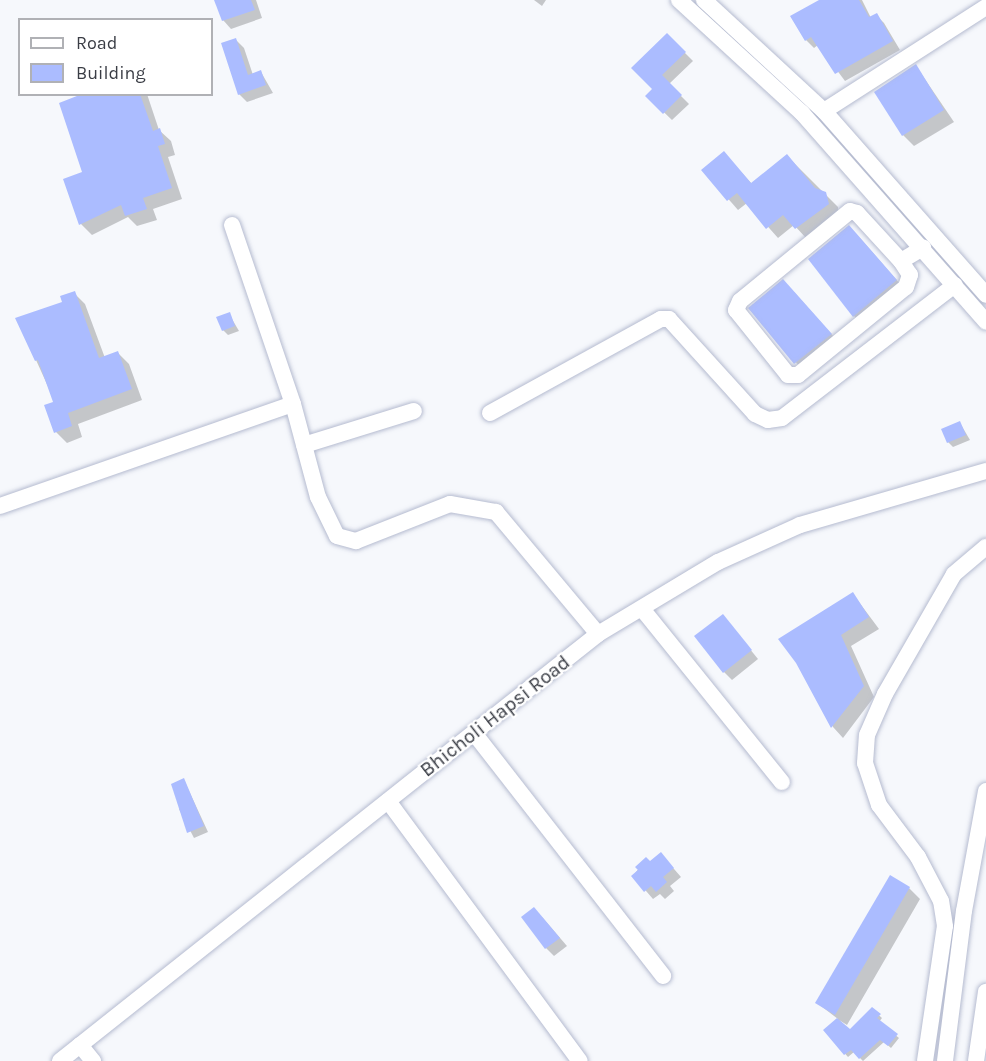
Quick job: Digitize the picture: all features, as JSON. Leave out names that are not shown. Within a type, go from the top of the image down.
[{"type":"street","points":[[680,0],[802,113],[986,322]]},
{"type":"street","points":[[704,0],[824,111],[986,295]]},
{"type":"street","points":[[824,111],[986,7]]},
{"type":"street","points":[[850,211],[857,213],[901,261],[910,275],[906,287],[798,375],[788,375],[736,310],[740,301],[850,211]]},
{"type":"street","points":[[232,225],[293,404],[318,497],[336,536],[356,541],[450,504],[496,512],[598,634]]},
{"type":"street","points":[[901,261],[922,248]]},
{"type":"street","points":[[490,413],[660,319],[669,319],[755,414],[768,420],[782,418],[955,285]]},
{"type":"street","points":[[0,506],[293,404]]},
{"type":"street","points":[[304,445],[414,411]]},
{"type":"street","name":"Bhicholi Hapsi Road","points":[[60,1061],[598,634],[644,610],[718,562],[800,525],[986,471]]},
{"type":"street","points":[[925,1061],[945,926],[941,902],[918,857],[879,805],[865,763],[867,735],[885,694],[954,574],[986,547]]},
{"type":"street","points":[[644,610],[782,782]]},
{"type":"street","points":[[474,733],[663,976]]},
{"type":"street","points":[[945,1061],[964,911],[986,791]]},
{"type":"street","points":[[388,801],[580,1061]]},
{"type":"street","points":[[976,1061],[986,992]]},
{"type":"street","points":[[80,1045],[93,1061]]},
{"type":"building","points":[[214,0],[251,0],[255,10],[222,21]]},
{"type":"building","points":[[819,0],[859,0],[869,17],[877,13],[893,41],[835,74],[811,37],[805,41],[790,16]]},
{"type":"building","points":[[667,33],[686,52],[662,75],[682,95],[663,114],[645,96],[652,89],[631,68]]},
{"type":"building","points":[[236,38],[248,75],[261,70],[266,85],[238,95],[221,43]]},
{"type":"building","points":[[916,64],[944,110],[902,136],[874,92]]},
{"type":"building","points":[[77,96],[141,96],[153,131],[160,128],[165,144],[158,146],[172,188],[143,198],[147,209],[125,216],[121,205],[79,225],[63,179],[82,172],[59,103]]},
{"type":"building","points":[[724,151],[751,183],[787,154],[815,188],[826,192],[829,204],[795,229],[783,215],[766,229],[737,193],[727,201],[701,170]]},
{"type":"building","points":[[849,225],[897,280],[853,317],[808,259]]},
{"type":"building","points":[[783,279],[832,334],[794,364],[748,308]]},
{"type":"building","points":[[75,291],[99,358],[118,351],[132,389],[68,413],[72,426],[54,433],[44,405],[53,402],[38,360],[35,361],[15,318],[62,302],[60,296]]},
{"type":"building","points":[[230,312],[235,326],[222,331],[216,317]]},
{"type":"building","points":[[960,421],[966,435],[947,443],[941,429]]},
{"type":"building","points":[[853,592],[869,617],[841,635],[864,686],[831,728],[796,663],[778,639]]},
{"type":"building","points":[[723,614],[752,650],[723,673],[694,636]]},
{"type":"building","points":[[184,778],[204,826],[187,833],[171,784]]},
{"type":"building","points":[[661,852],[674,868],[663,877],[667,882],[656,892],[651,886],[644,892],[631,876],[638,870],[635,867],[646,857],[650,861]]},
{"type":"building","points":[[890,875],[910,887],[835,1015],[815,1003]]},
{"type":"building","points":[[534,907],[560,938],[545,949],[521,917]]},
{"type":"building","points":[[872,1007],[881,1014],[877,1018],[898,1034],[888,1046],[880,1040],[859,1059],[851,1050],[844,1055],[823,1030],[837,1018],[850,1029]]}]
